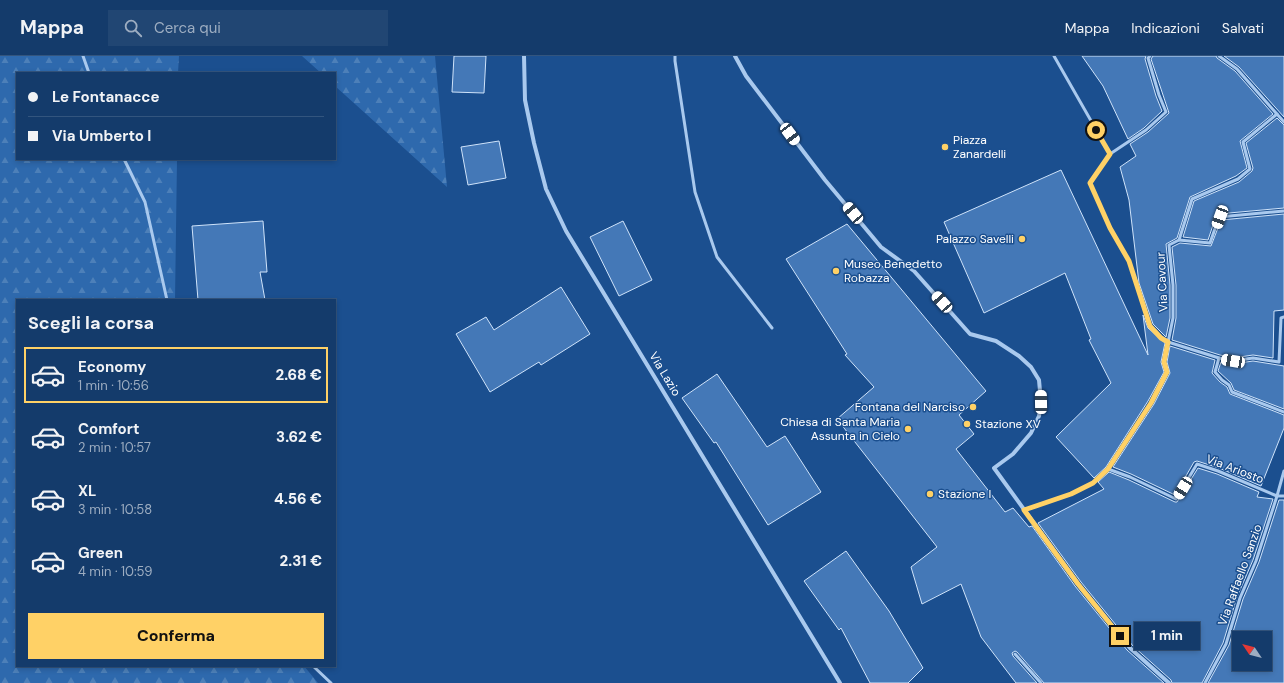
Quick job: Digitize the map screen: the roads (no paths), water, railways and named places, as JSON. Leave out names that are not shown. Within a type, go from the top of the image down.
[{"type":"street","name":"Via Lazio","points":[[524,56],[525,100],[534,143],[546,189],[566,231],[840,683]]},
{"type":"street","points":[[735,56],[746,76],[825,180],[881,247],[914,271],[970,334],[996,341],[1019,356],[1031,367],[1038,380],[1041,392],[1039,416],[1031,433],[1013,454],[994,468],[1078,584],[1130,648],[1169,683]]},
{"type":"lane","points":[[84,56],[89,72]]},
{"type":"lane","points":[[675,56],[695,192],[717,257],[772,328]]},
{"type":"lane","points":[[1054,56],[1110,154]]},
{"type":"lane","points":[[1150,56],[1148,58],[1158,95],[1166,112],[1146,130],[1110,154],[1090,183],[1110,228],[1129,261],[1150,326],[1161,338],[1168,342],[1219,358],[1233,361],[1253,358],[1284,362]]},
{"type":"lane","points":[[1219,56],[1237,69],[1284,122]]},
{"type":"lane","name":"Via Cavour","points":[[1168,342],[1173,318],[1173,285],[1169,245],[1180,240],[1192,199],[1238,179],[1250,168],[1243,142],[1277,114]]},
{"type":"lane","points":[[124,160],[145,202],[167,299]]},
{"type":"lane","points":[[1180,240],[1210,243],[1220,217],[1284,211]]},
{"type":"lane","points":[[1279,362],[1281,318],[1284,317]]},
{"type":"lane","points":[[1024,510],[1071,494],[1093,483],[1108,469],[1151,403],[1165,377],[1167,372],[1164,362],[1168,342]]},
{"type":"lane","points":[[1219,358],[1215,372],[1229,385],[1232,392],[1284,412]]},
{"type":"lane","name":"Via Ariosto","points":[[1108,469],[1130,477],[1176,499],[1197,464],[1218,471],[1278,496],[1284,496]]},
{"type":"lane","name":"Via Raffaello Sanzio","points":[[1205,683],[1226,644],[1240,598],[1256,561],[1278,496],[1284,470]]},
{"type":"lane","points":[[1014,654],[1041,683]]},
{"type":"lane","points":[[314,667],[331,683]]},
{"type":"place","name":"Piazza Zanardelli","points":[[945,147]]},
{"type":"place","name":"Palazzo Savelli","points":[[1022,239]]},
{"type":"place","name":"Museo Benedetto Robazza","points":[[836,271]]},
{"type":"place","name":"Fontana del Narciso","points":[[973,407]]},
{"type":"place","name":"Stazione XV","points":[[967,424]]},
{"type":"place","name":"Chiesa di Santa Maria Assunta in Cielo","points":[[908,429]]},
{"type":"place","name":"Stazione I","points":[[930,494]]}]
